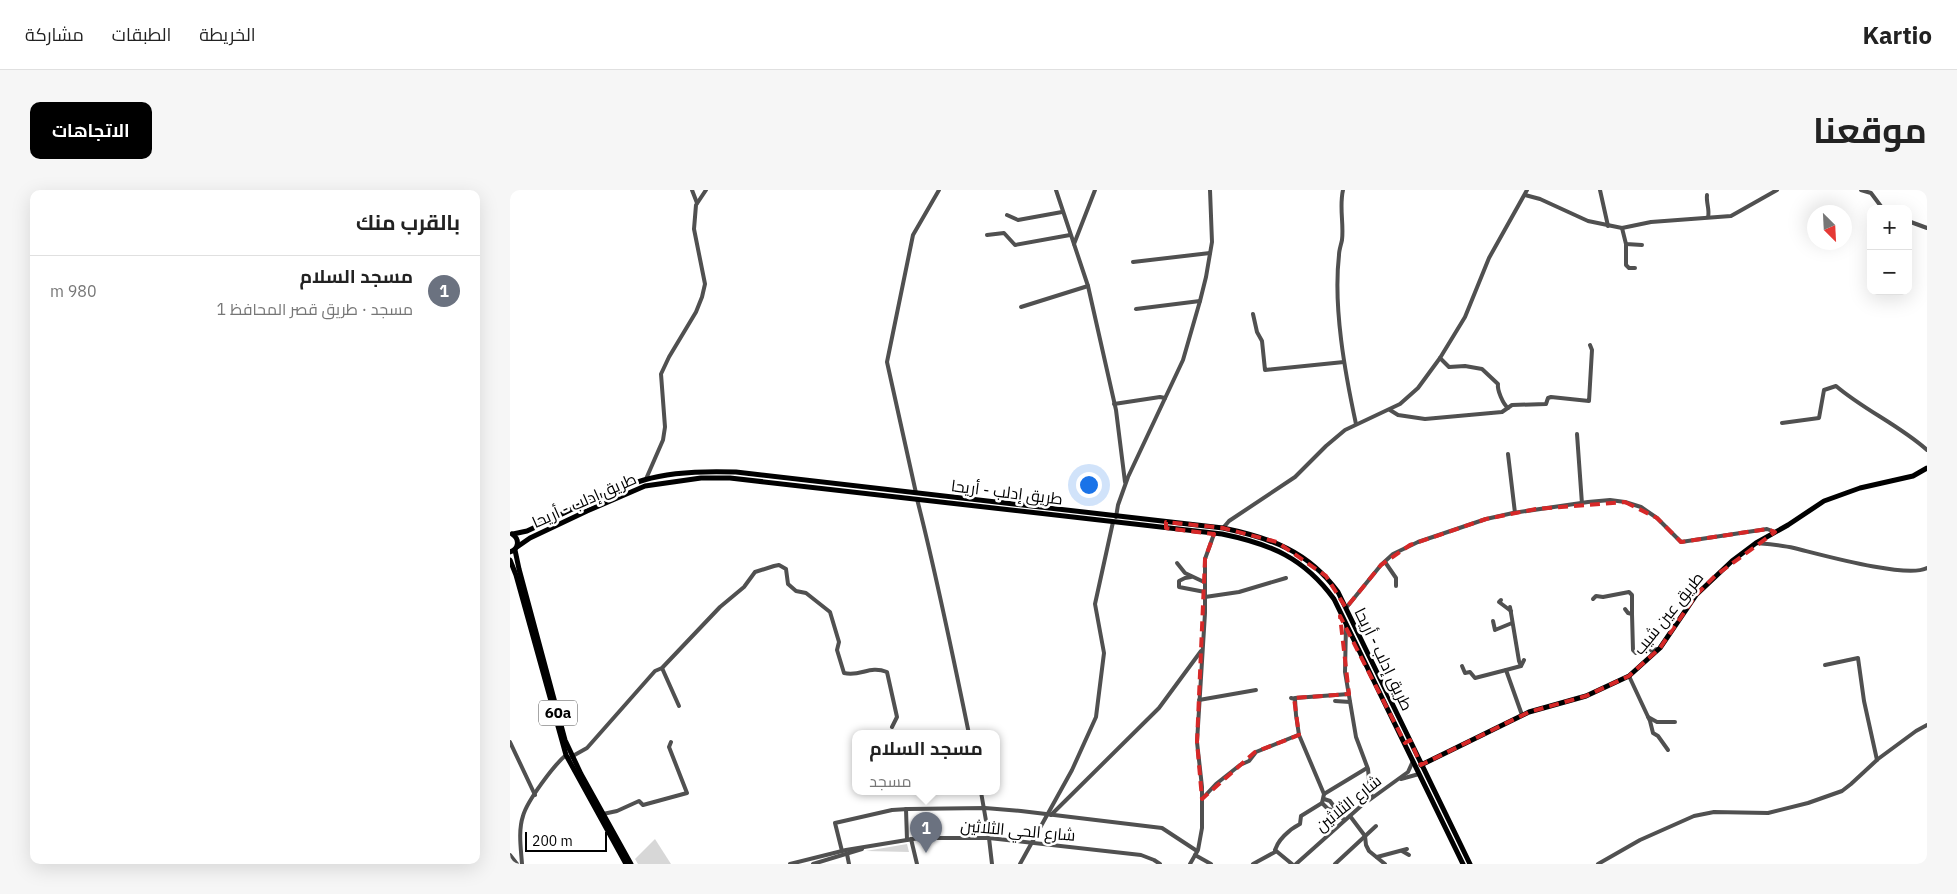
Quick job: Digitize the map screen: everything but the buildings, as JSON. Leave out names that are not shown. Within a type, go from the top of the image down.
[{"type":"main road","name":"طريق عين شيب","points":[[1421,764],[1522,715],[1586,696],[1629,676],[1660,648],[1696,595],[1732,561],[1756,543],[1824,501],[1860,488],[1913,476],[1927,468]]},
{"type":"main road","name":"طريق إدلب - أريحا","points":[[511,534],[527,531],[605,494],[646,479],[705,471],[736,472],[1115,520],[1223,528],[1255,534],[1277,542],[1312,563],[1326,576],[1338,592],[1407,742],[1413,761],[1463,864]]},
{"type":"main road","name":"طريق إدلب - أريحا","points":[[514,550],[530,538],[596,506],[637,489],[645,486],[701,478],[730,478],[916,496]]},
{"type":"main road","name":"طريق إدلب - أريحا","points":[[1166,525],[1252,540],[1285,554],[1321,582],[1334,599],[1407,742],[1421,764],[1470,864]]},
{"type":"main road","points":[[511,534],[518,541],[514,550]]},
{"type":"main road","name":"60a","points":[[514,550],[569,756],[631,864]]},
{"type":"main road","name":"60a","points":[[510,560],[569,756],[626,864]]},
{"type":"street","points":[[646,479],[662,440],[665,427],[661,374],[696,312],[703,291],[704,284],[694,229],[697,203],[692,190]]},
{"type":"street","points":[[697,203],[706,190]]},
{"type":"street","points":[[939,190],[913,235],[887,362],[916,496],[940,592],[968,730]]},
{"type":"street","points":[[1056,190],[1088,286],[1114,404],[1125,484]]},
{"type":"street","points":[[1074,244],[1095,190]]},
{"type":"street","points":[[1049,815],[1096,717],[1104,653],[1095,604],[1118,505],[1125,484],[1183,360],[1200,302],[1210,253],[1210,190]]},
{"type":"street","points":[[1343,190],[1340,199],[1342,240],[1338,271],[1341,340],[1346,378],[1356,424]]},
{"type":"street","points":[[1600,190],[1608,226]]},
{"type":"street","points":[[1223,528],[1229,521],[1295,477],[1345,430],[1390,410],[1412,394],[1440,358],[1465,317],[1488,258],[1526,192],[1588,221],[1622,228],[1651,222],[1731,216],[1777,190]]},
{"type":"street","points":[[1861,190],[1871,193],[1880,205]]},
{"type":"street","points":[[1707,195],[1708,217]]},
{"type":"street","points":[[1007,215],[1018,220],[1062,212]]},
{"type":"street","points":[[1912,222],[1927,228]]},
{"type":"street","points":[[1622,228],[1626,244],[1626,265],[1629,268],[1635,268]]},
{"type":"street","points":[[987,235],[1004,234],[1016,245],[1070,236]]},
{"type":"street","points":[[1626,244],[1642,245]]},
{"type":"street","points":[[1133,262],[1210,253]]},
{"type":"street","points":[[1021,307],[1088,286]]},
{"type":"street","points":[[1136,309],[1200,302]]},
{"type":"street","points":[[1253,314],[1257,332],[1262,341],[1265,370],[1344,362]]},
{"type":"street","points":[[1390,410],[1398,415],[1425,419],[1502,412],[1515,405],[1546,404],[1551,396],[1589,401],[1590,345]]},
{"type":"street","points":[[1440,358],[1449,368],[1471,367],[1485,370],[1498,384],[1498,390],[1505,406],[1508,408]]},
{"type":"street","points":[[1782,423],[1819,418],[1824,390],[1836,386],[1914,438],[1927,450]]},
{"type":"street","points":[[1114,404],[1160,397],[1165,398]]},
{"type":"street","points":[[1577,434],[1582,504]]},
{"type":"street","points":[[1508,454],[1515,513]]},
{"type":"street","points":[[1346,608],[1393,554],[1418,542],[1486,519],[1515,513],[1610,500],[1641,507],[1657,518],[1681,542],[1767,529],[1775,532]]},
{"type":"street","points":[[1190,864],[1196,853],[1202,828],[1202,777],[1197,742],[1205,594],[1205,559],[1214,534]]},
{"type":"street","points":[[1756,543],[1794,548],[1847,561],[1883,567],[1913,571],[1927,568]]},
{"type":"street","points":[[1385,562],[1396,578],[1396,586]]},
{"type":"street","points":[[1177,563],[1185,573],[1204,582]]},
{"type":"street","points":[[522,864],[521,829],[523,816],[559,761],[586,748],[656,671],[662,668],[720,607],[744,588],[755,572],[765,568],[779,565],[786,569],[788,584],[796,591],[806,593],[830,612],[839,642],[837,650],[844,673],[855,674],[873,668],[887,672],[897,717],[892,727]]},
{"type":"street","points":[[1191,577],[1179,581],[1179,587],[1205,594],[1245,590],[1286,578]]},
{"type":"street","points":[[1593,600],[1596,596],[1603,597],[1629,592],[1632,595],[1634,650],[1636,653],[1660,648]]},
{"type":"street","points":[[1501,600],[1498,602],[1510,609],[1521,666]]},
{"type":"street","points":[[1625,609],[1628,613],[1632,614]]},
{"type":"street","points":[[1493,621],[1495,630],[1512,623]]},
{"type":"street","points":[[1346,623],[1344,661],[1350,702],[1356,737],[1367,768],[1372,796]]},
{"type":"street","points":[[1020,864],[1049,815],[1159,708],[1202,649]]},
{"type":"street","points":[[1825,665],[1858,658],[1864,701],[1877,760]]},
{"type":"street","points":[[1462,666],[1465,673],[1470,672],[1475,678],[1521,666],[1524,660]]},
{"type":"street","points":[[662,668],[679,706]]},
{"type":"street","points":[[1506,670],[1522,715]]},
{"type":"street","points":[[1629,676],[1648,717],[1653,733],[1658,736],[1668,750]]},
{"type":"street","points":[[1199,700],[1256,690]]},
{"type":"street","points":[[1336,811],[1328,808],[1324,799],[1300,735],[1293,698],[1349,694]]},
{"type":"street","points":[[1335,701],[1350,702]]},
{"type":"street","points":[[1648,717],[1657,722],[1674,722]]},
{"type":"street","points":[[1598,864],[1640,840],[1694,816],[1714,812],[1768,813],[1826,798],[1842,791],[1877,760],[1927,725]]},
{"type":"street","points":[[1202,799],[1216,784],[1240,765],[1249,761],[1256,752],[1300,735]]},
{"type":"street","points":[[510,742],[535,795]]},
{"type":"street","points":[[603,814],[617,811],[639,801],[643,805],[687,793],[669,747],[671,742]]},
{"type":"street","name":"شارع الثلاثين","points":[[1296,864],[1372,796],[1408,772],[1413,761]]},
{"type":"street","points":[[1253,864],[1275,852],[1276,846],[1291,829],[1300,824],[1301,816],[1367,768]]},
{"type":"street","points":[[1392,783],[1420,774]]},
{"type":"street","points":[[982,795],[992,864]]},
{"type":"street","points":[[1324,799],[1330,801],[1344,820]]},
{"type":"street","points":[[849,864],[834,823],[892,810],[985,808],[1162,828],[1211,864]]},
{"type":"street","points":[[906,810],[909,839],[917,864]]},
{"type":"street","points":[[1350,816],[1366,836],[1366,845],[1369,851],[1385,864]]},
{"type":"street","points":[[1335,864],[1376,826]]},
{"type":"street","name":"شارع الحي الثلاثين","points":[[845,852],[909,839],[989,838],[1141,855],[1160,864]]},
{"type":"street","points":[[1377,857],[1407,849]]},
{"type":"street","points":[[1275,850],[1292,864]]},
{"type":"street","points":[[1402,851],[1409,855]]},
{"type":"street","points":[[790,864],[845,852]]},
{"type":"street","points":[[813,864],[845,852]]},
{"type":"street","points":[[510,855],[518,864]]},
{"type":"highlighted area","points":[[1625,502],[1657,518],[1681,542],[1767,529],[1775,532],[1715,576],[1696,595],[1660,648],[1629,676],[1586,696],[1529,712],[1421,765],[1410,740],[1405,743],[1340,616],[1349,694],[1294,698],[1299,735],[1255,752],[1202,799],[1197,742],[1205,559],[1214,534],[1166,528],[1166,522],[1223,528],[1277,542],[1326,576],[1346,608],[1381,565],[1410,545],[1486,519],[1536,509]]},
{"type":"shaded area","points":[[655,839],[671,864],[638,864],[635,859]]},
{"type":"shaded area","points":[[907,844],[909,852],[866,851]]},
{"type":"place","name":"مسجد السلام","points":[[926,853]]}]
